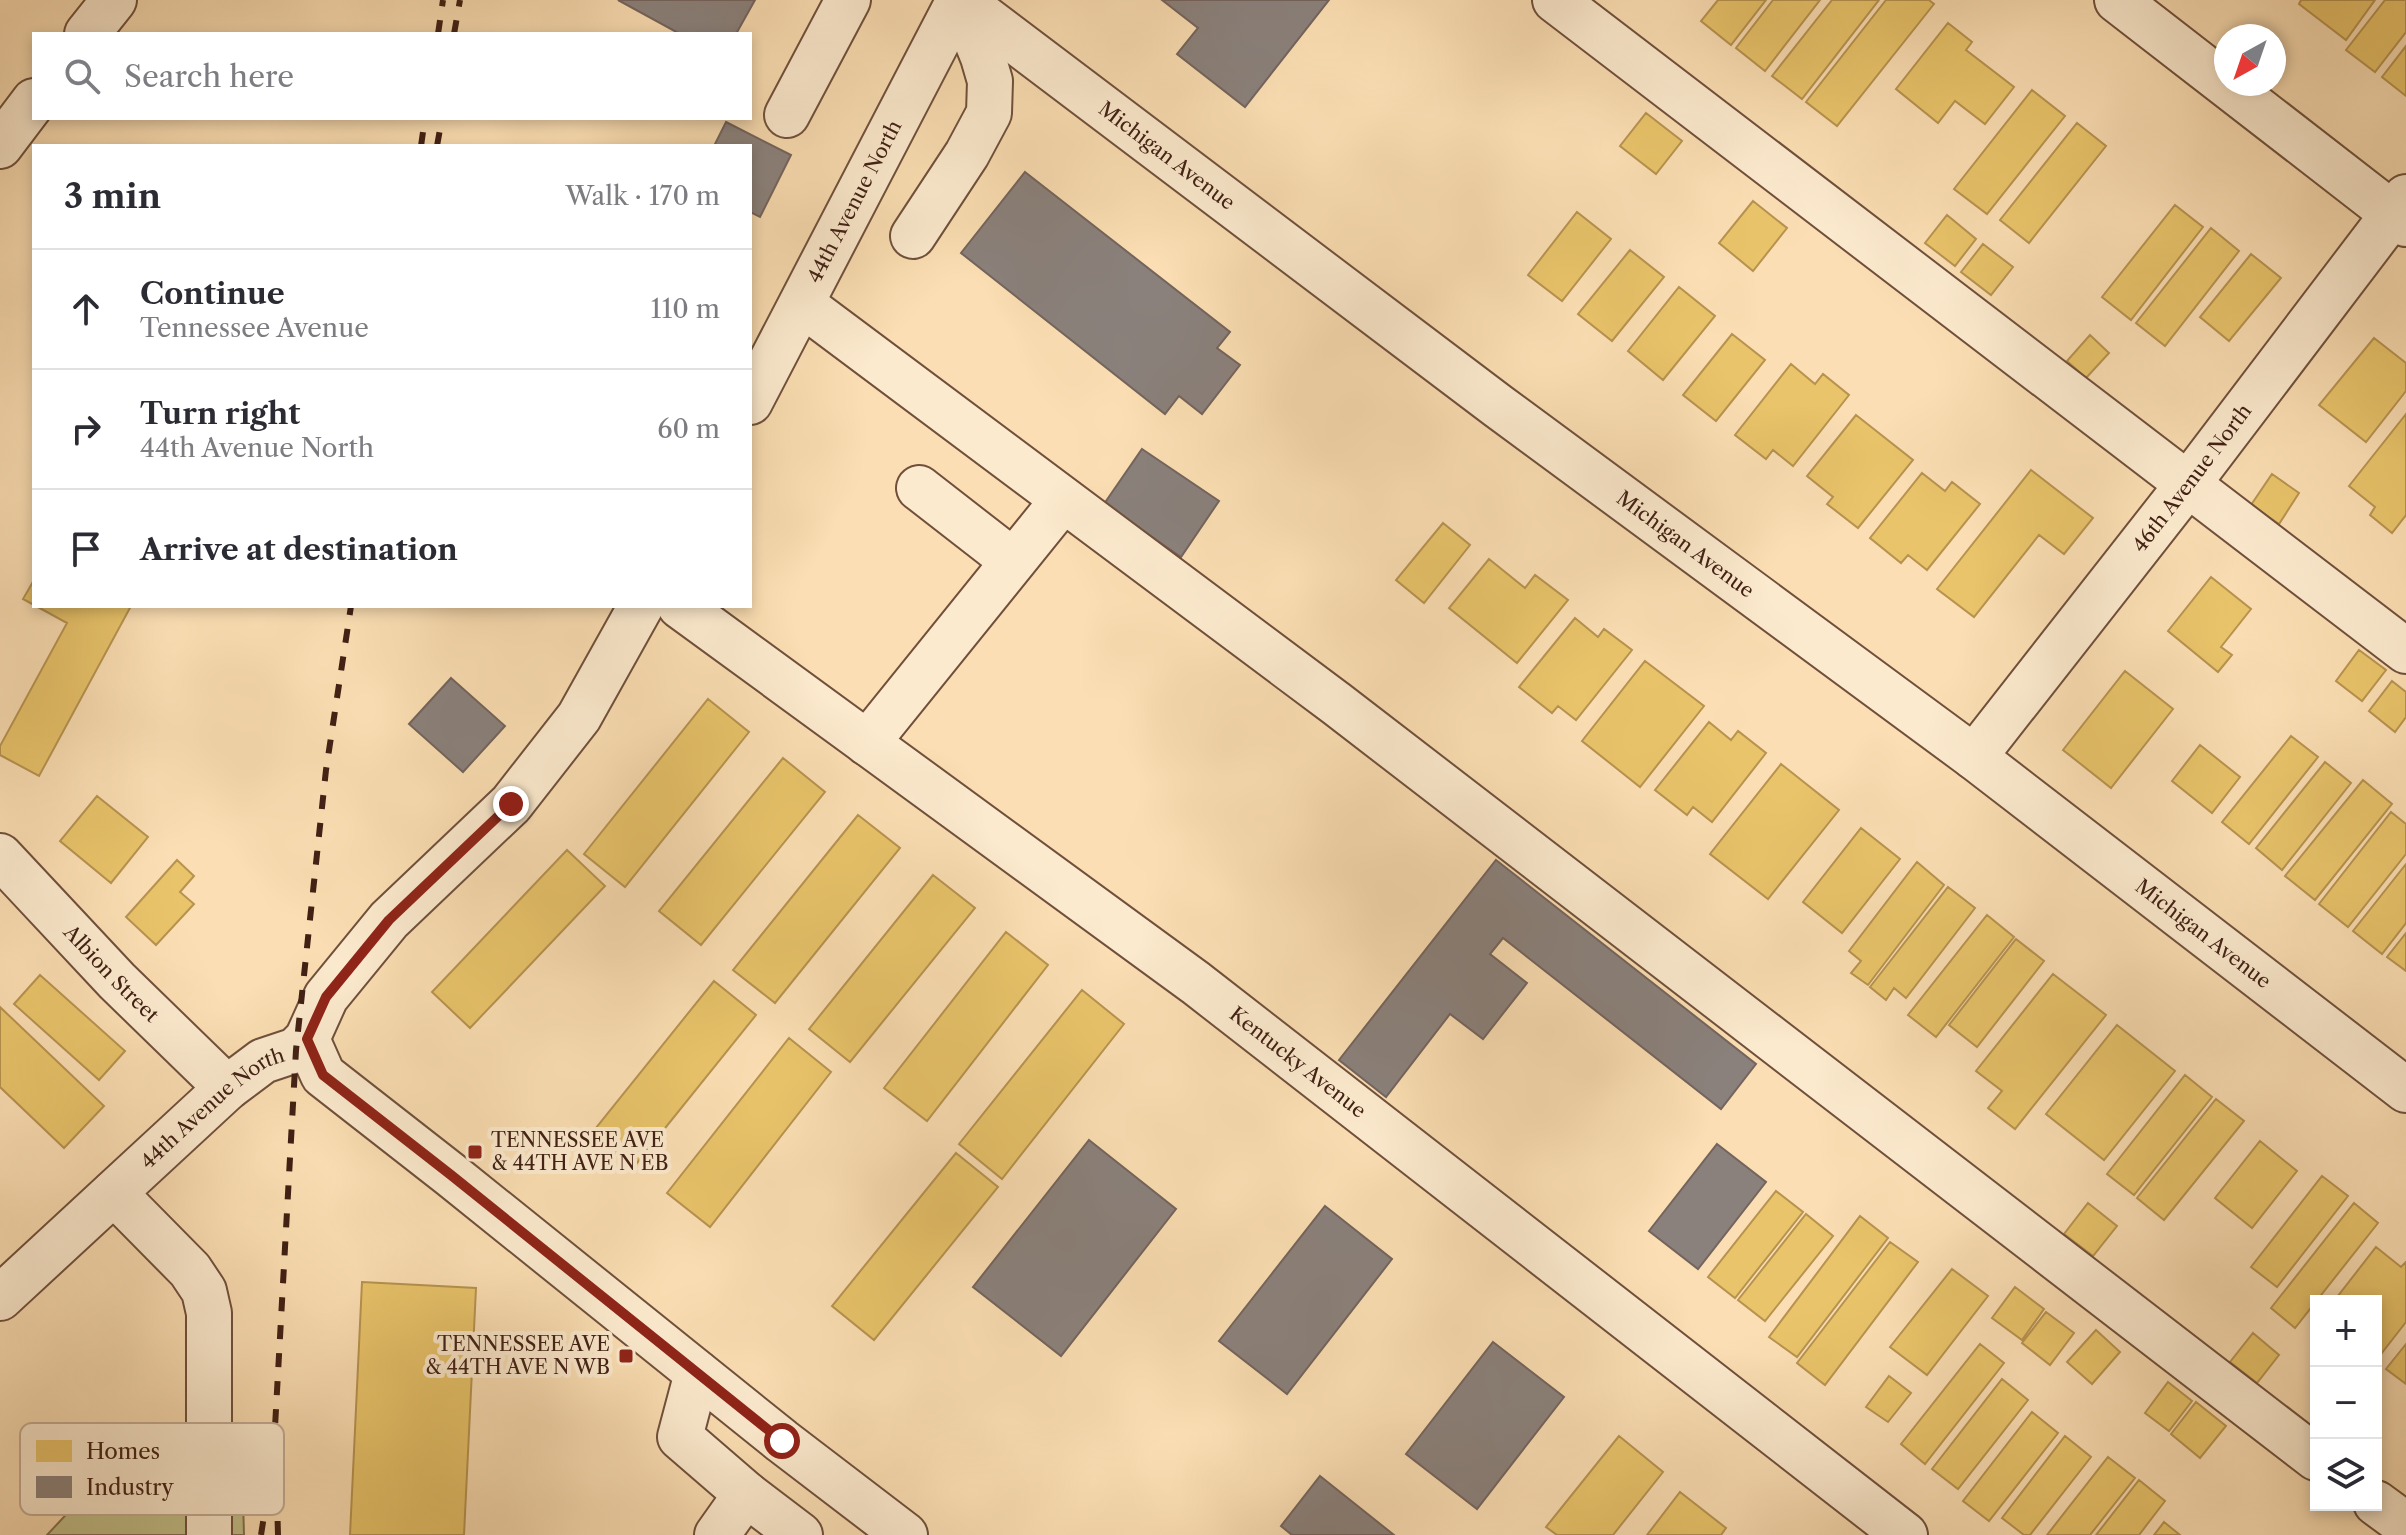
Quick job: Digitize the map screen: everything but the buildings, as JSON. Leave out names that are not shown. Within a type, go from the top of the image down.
[{"type":"street","points":[[89,32],[114,0]]},
{"type":"street","points":[[787,115],[848,0]]},
{"type":"street","points":[[1555,0],[2406,651]]},
{"type":"street","points":[[2117,0],[2402,212]]},
{"type":"street","points":[[913,236],[967,154],[989,113],[990,81],[987,69],[952,3]]},
{"type":"street","name":"44th Avenue North","points":[[752,398],[952,3]]},
{"type":"street","name":"Michigan Avenue","points":[[952,3],[1974,757],[2406,1090]]},
{"type":"street","points":[[0,146],[32,104]]},
{"type":"street","name":"46th Avenue North","points":[[1974,757],[2402,212]]},
{"type":"street","points":[[802,304],[1337,704],[2310,1453]]},
{"type":"street","points":[[919,488],[1013,561]]},
{"type":"street","points":[[867,743],[1063,500]]},
{"type":"street","name":"44th Avenue North","points":[[0,1298],[227,1088],[263,1061],[296,1050],[307,1039],[326,997],[389,920],[511,804],[579,717],[640,608]]},
{"type":"street","name":"Kentucky Avenue","points":[[683,608],[1196,983],[1905,1535]]},
{"type":"street","name":"Albion Street","points":[[7,878],[227,1088]]},
{"type":"street","points":[[307,1039],[323,1075],[905,1535]]},
{"type":"street","points":[[114,1193],[172,1250],[204,1291],[209,1313],[209,1423]]},
{"type":"street","points":[[697,1373],[680,1437],[746,1494],[800,1535]]},
{"type":"street","points":[[717,1535],[746,1494]]},
{"type":"street","points":[[2382,1507],[2406,1525]]},
{"type":"shaded area","points":[[66,1515],[243,1515],[244,1535],[47,1535]]},
{"type":"railway","points":[[438,32],[443,0]]},
{"type":"railway","points":[[454,32],[460,0]]},
{"type":"railway","points":[[421,144],[425,120]]},
{"type":"railway","points":[[437,144],[442,120]]},
{"type":"railway","points":[[275,1423],[296,1050],[326,770],[351,608]]},
{"type":"railway","points":[[261,1535],[264,1515]]},
{"type":"railway","points":[[277,1515],[278,1535]]},
{"type":"place","name":"TENNESSEE AVE & 44TH AVE N EB","points":[[475,1152]]},
{"type":"place","name":"TENNESSEE AVE & 44TH AVE N WB","points":[[626,1356]]},
{"type":"route","points":[[511,804],[389,920],[326,997],[307,1039],[323,1075],[782,1441]]}]
